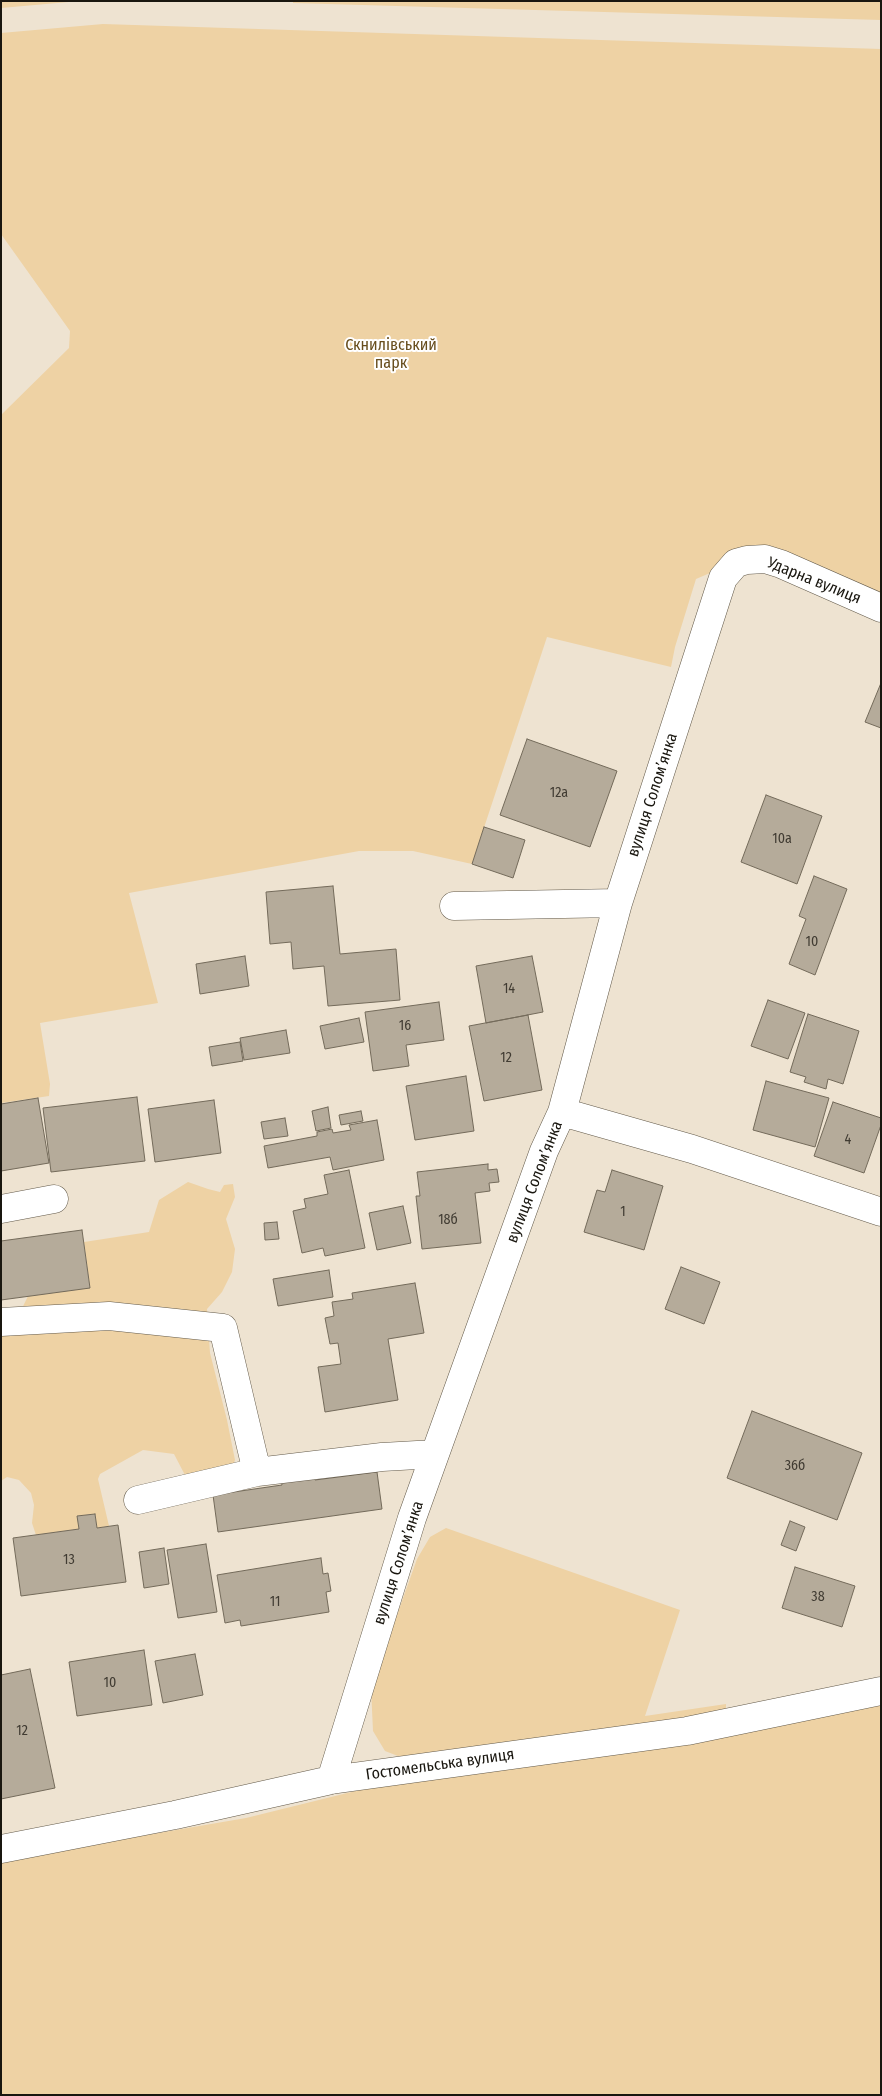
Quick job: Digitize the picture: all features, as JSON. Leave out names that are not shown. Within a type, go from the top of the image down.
[{"type":"street","name":"Ударна вулиця","points":[[723,578],[736,563],[747,560],[766,559],[881,608]]},
{"type":"street","name":"вулиця Соломʼянка","points":[[331,1780],[410,1526],[544,1151],[562,1112],[618,903],[723,578]]},
{"type":"street","points":[[454,906],[618,903]]},
{"type":"street","points":[[562,1112],[692,1149],[881,1212]]},
{"type":"street","points":[[1,1209],[54,1199]]},
{"type":"street","points":[[1,1322],[109,1316],[223,1328],[257,1472]]},
{"type":"street","points":[[138,1500],[257,1472],[382,1457],[435,1454]]},
{"type":"street","name":"Гостомельська вулиця","points":[[1,1849],[175,1815],[331,1780],[687,1731],[881,1690]]},
{"type":"green space","points":[[1,1],[80,1],[1,8]]},
{"type":"green space","points":[[293,1],[881,1],[881,20],[293,3]]},
{"type":"green space","name":"Скнилівський парк","points":[[103,24],[881,49],[881,596],[802,562],[710,573],[696,579],[675,647],[671,667],[547,637],[472,864],[413,851],[359,851],[129,893],[158,1003],[40,1023],[50,1084],[49,1096],[1,1103],[1,415],[69,348],[70,331],[1,234],[1,33]]},
{"type":"green space","points":[[188,1182],[220,1192],[224,1185],[233,1184],[235,1197],[226,1219],[235,1249],[232,1272],[222,1292],[207,1309],[210,1353],[235,1460],[232,1468],[186,1477],[174,1454],[143,1450],[100,1474],[98,1479],[109,1526],[97,1528],[95,1514],[78,1516],[79,1529],[36,1535],[32,1523],[34,1505],[31,1493],[19,1480],[7,1477],[1,1481],[1,1327],[13,1327],[28,1296],[90,1287],[84,1242],[149,1232],[159,1200]]},
{"type":"green space","points":[[446,1528],[680,1610],[645,1716],[726,1704],[726,1713],[411,1761],[385,1751],[373,1731],[371,1688],[417,1559],[430,1537]]},
{"type":"green space","points":[[881,1700],[881,2095],[1,2095],[1,1860],[246,1818],[404,1779]]},
{"type":"building","points":[[881,683],[881,728],[865,722]]},
{"type":"building","points":[[527,739],[617,771],[590,847],[500,815]]},
{"type":"building","points":[[766,795],[822,816],[797,884],[741,862]]},
{"type":"building","points":[[484,827],[525,840],[513,878],[472,864]]},
{"type":"building","points":[[814,876],[847,889],[815,975],[789,964],[806,919],[799,916]]},
{"type":"building","points":[[333,886],[340,954],[396,949],[400,1000],[328,1006],[324,966],[293,969],[291,942],[270,944],[266,892]]},
{"type":"building","points":[[245,956],[249,986],[200,994],[196,964]]},
{"type":"building","points":[[532,956],[543,1012],[486,1023],[476,966]]},
{"type":"building","points":[[768,1000],[805,1013],[788,1059],[751,1046]]},
{"type":"building","points":[[439,1002],[444,1040],[406,1045],[409,1066],[373,1071],[365,1012]]},
{"type":"building","points":[[808,1014],[859,1031],[843,1084],[828,1079],[826,1089],[804,1082],[806,1077],[790,1072]]},
{"type":"building","points":[[528,1015],[542,1090],[484,1101],[469,1026]]},
{"type":"building","points":[[359,1018],[364,1042],[325,1049],[320,1026]]},
{"type":"building","points":[[286,1030],[290,1053],[244,1060],[240,1038]]},
{"type":"building","points":[[240,1042],[243,1061],[212,1066],[209,1047]]},
{"type":"building","points":[[466,1076],[474,1131],[415,1140],[406,1086]]},
{"type":"building","points":[[766,1081],[829,1098],[815,1147],[753,1130]]},
{"type":"building","points":[[137,1097],[145,1161],[51,1172],[43,1108]]},
{"type":"building","points":[[38,1098],[49,1163],[1,1171],[1,1104]]},
{"type":"building","points":[[214,1100],[221,1153],[155,1162],[148,1109]]},
{"type":"building","points":[[833,1102],[881,1118],[881,1125],[864,1173],[814,1156]]},
{"type":"building","points":[[328,1107],[331,1128],[316,1131],[312,1111]]},
{"type":"building","points":[[361,1111],[363,1121],[341,1125],[339,1115]]},
{"type":"building","points":[[285,1118],[288,1136],[264,1139],[261,1122]]},
{"type":"building","points":[[377,1120],[384,1160],[333,1170],[330,1157],[268,1168],[264,1146],[317,1136],[317,1132],[332,1129],[333,1133],[351,1130],[349,1125]]},
{"type":"building","points":[[488,1164],[488,1170],[497,1169],[499,1182],[489,1183],[490,1191],[475,1193],[481,1243],[422,1249],[416,1196],[420,1196],[417,1172]]},
{"type":"building","points":[[349,1170],[365,1248],[325,1256],[323,1248],[302,1253],[293,1211],[306,1208],[304,1199],[328,1194],[324,1175]]},
{"type":"building","points":[[612,1170],[663,1186],[644,1250],[584,1232],[597,1190],[605,1192]]},
{"type":"building","points":[[403,1206],[411,1243],[377,1250],[369,1213]]},
{"type":"building","points":[[277,1222],[279,1239],[265,1240],[264,1223]]},
{"type":"building","points":[[82,1230],[90,1288],[1,1300],[1,1241]]},
{"type":"building","points":[[681,1267],[720,1282],[704,1324],[665,1309]]},
{"type":"building","points":[[329,1270],[333,1297],[278,1306],[273,1279]]},
{"type":"building","points":[[415,1283],[424,1333],[388,1339],[398,1400],[325,1412],[318,1367],[341,1364],[338,1343],[330,1344],[325,1318],[334,1316],[332,1302],[353,1299],[352,1293]]},
{"type":"building","points":[[752,1411],[862,1453],[837,1520],[727,1478]]},
{"type":"building","points":[[377,1472],[382,1509],[218,1532],[213,1495],[282,1485],[281,1478],[314,1474],[315,1480]]},
{"type":"building","points":[[95,1514],[97,1528],[118,1525],[126,1582],[21,1596],[13,1538],[79,1529],[77,1516]]},
{"type":"building","points":[[790,1521],[805,1527],[796,1551],[781,1545]]},
{"type":"building","points":[[206,1544],[217,1612],[178,1618],[167,1550]]},
{"type":"building","points":[[164,1548],[169,1584],[144,1588],[139,1552]]},
{"type":"building","points":[[321,1558],[323,1574],[328,1573],[331,1591],[326,1592],[329,1612],[241,1626],[240,1620],[225,1623],[217,1575]]},
{"type":"building","points":[[795,1567],[855,1586],[842,1627],[782,1608]]},
{"type":"building","points":[[144,1650],[152,1705],[77,1716],[69,1662]]},
{"type":"building","points":[[195,1654],[203,1695],[163,1703],[155,1661]]},
{"type":"building","points":[[30,1669],[55,1788],[1,1799],[1,1675]]}]
